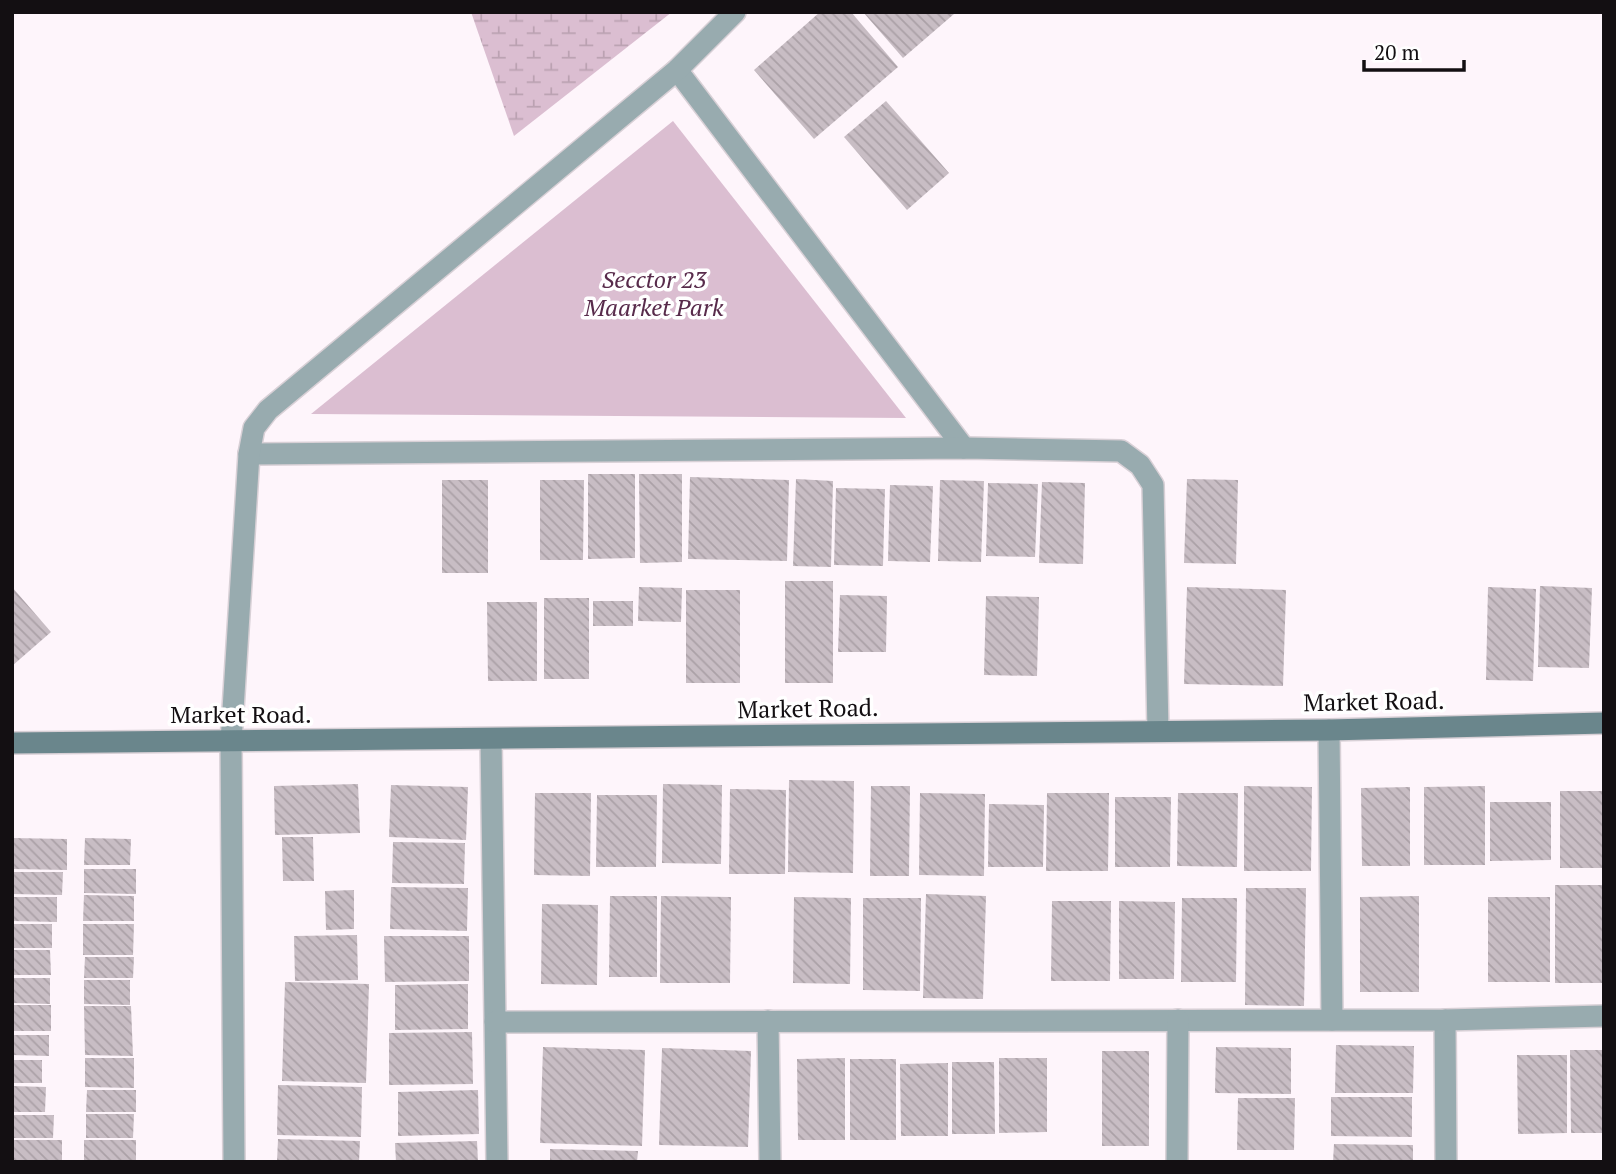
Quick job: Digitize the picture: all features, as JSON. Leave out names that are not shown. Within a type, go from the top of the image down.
[{"type":"street","points":[[234,1162],[231,742],[249,454],[254,428],[268,410],[677,70],[735,12]]},
{"type":"street","points":[[677,70],[964,448]]},
{"type":"street","points":[[249,454],[964,448],[1121,451],[1140,466],[1153,485],[1158,732]]},
{"type":"street","name":"Market Road.","points":[[12,743],[1329,730],[1604,723]]},
{"type":"street","points":[[1329,730],[1332,1020]]},
{"type":"street","points":[[491,738],[497,1162]]},
{"type":"street","points":[[495,1022],[1446,1020],[1604,1016]]},
{"type":"street","points":[[1177,1162],[1178,1020]]},
{"type":"street","points":[[1446,1020],[1446,1162]]},
{"type":"street","points":[[768,1021],[770,1162]]},
{"type":"green space","points":[[471,12],[672,12],[514,136]]},
{"type":"green space","name":"Secctor 23 Maarket Park","points":[[673,121],[906,418],[311,414]]},
{"type":"building","points":[[820,12],[851,12],[898,67],[814,139],[754,70]]},
{"type":"building","points":[[863,12],[952,12],[954,14],[903,58]]},
{"type":"building","points":[[886,101],[949,173],[907,210],[844,137]]},
{"type":"building","points":[[588,474],[635,474],[635,558],[588,559]]},
{"type":"building","points":[[639,474],[682,474],[682,562],[640,563]]},
{"type":"building","points":[[690,477],[789,480],[787,561],[688,559]]},
{"type":"building","points":[[796,479],[833,481],[831,567],[793,566]]},
{"type":"building","points":[[1187,479],[1238,480],[1236,564],[1184,563]]},
{"type":"building","points":[[442,480],[488,480],[488,573],[442,573]]},
{"type":"building","points":[[540,480],[584,480],[583,560],[540,560]]},
{"type":"building","points":[[940,480],[984,481],[981,562],[938,561]]},
{"type":"building","points":[[1042,482],[1085,483],[1083,564],[1039,563]]},
{"type":"building","points":[[988,483],[1038,484],[1035,557],[986,556]]},
{"type":"building","points":[[890,485],[933,486],[930,562],[888,561]]},
{"type":"building","points":[[836,488],[885,489],[883,566],[834,565]]},
{"type":"building","points":[[785,581],[833,581],[833,683],[785,683]]},
{"type":"building","points":[[1540,586],[1592,588],[1589,668],[1538,667]]},
{"type":"building","points":[[12,587],[51,632],[12,666]]},
{"type":"building","points":[[639,587],[682,588],[681,622],[638,621]]},
{"type":"building","points":[[1187,587],[1286,590],[1283,686],[1184,684]]},
{"type":"building","points":[[1488,587],[1536,589],[1533,681],[1486,680]]},
{"type":"building","points":[[686,590],[740,590],[740,683],[686,683]]},
{"type":"building","points":[[840,595],[887,596],[886,652],[838,652]]},
{"type":"building","points":[[986,596],[1039,597],[1037,676],[984,675]]},
{"type":"building","points":[[544,598],[589,598],[589,679],[544,679]]},
{"type":"building","points":[[593,601],[633,601],[633,626],[593,626]]},
{"type":"building","points":[[487,602],[537,602],[537,681],[488,681]]},
{"type":"building","points":[[789,780],[854,781],[853,873],[788,872]]},
{"type":"building","points":[[358,784],[360,833],[275,835],[274,786]]},
{"type":"building","points":[[663,784],[722,785],[721,864],[662,863]]},
{"type":"building","points":[[391,785],[468,787],[466,840],[389,837]]},
{"type":"building","points":[[871,786],[910,786],[909,876],[870,876]]},
{"type":"building","points":[[1244,786],[1312,787],[1311,871],[1244,871]]},
{"type":"building","points":[[1485,786],[1485,865],[1424,865],[1424,787]]},
{"type":"building","points":[[1410,787],[1410,866],[1362,866],[1361,788]]},
{"type":"building","points":[[730,789],[786,790],[785,874],[729,874]]},
{"type":"building","points":[[1560,791],[1604,791],[1604,868],[1560,868]]},
{"type":"building","points":[[535,793],[591,793],[590,876],[534,875]]},
{"type":"building","points":[[920,793],[985,794],[984,876],[919,875]]},
{"type":"building","points":[[1047,793],[1109,793],[1108,871],[1046,871]]},
{"type":"building","points":[[1178,793],[1238,793],[1237,867],[1177,866]]},
{"type":"building","points":[[597,795],[657,795],[656,867],[596,867]]},
{"type":"building","points":[[1115,797],[1171,797],[1170,867],[1115,867]]},
{"type":"building","points":[[1490,802],[1551,802],[1551,860],[1490,861]]},
{"type":"building","points":[[989,804],[1044,805],[1043,867],[988,867]]},
{"type":"building","points":[[282,837],[313,837],[314,881],[283,881]]},
{"type":"building","points":[[12,838],[67,839],[67,870],[12,869]]},
{"type":"building","points":[[85,838],[131,839],[130,865],[84,865]]},
{"type":"building","points":[[393,842],[465,843],[464,884],[392,883]]},
{"type":"building","points":[[84,869],[136,869],[136,894],[84,893]]},
{"type":"building","points":[[12,872],[63,872],[62,895],[12,894]]},
{"type":"building","points":[[1555,885],[1604,885],[1604,983],[1555,983]]},
{"type":"building","points":[[391,887],[468,888],[467,931],[390,929]]},
{"type":"building","points":[[1246,888],[1306,888],[1304,1006],[1245,1005]]},
{"type":"building","points":[[354,890],[354,929],[326,930],[325,891]]},
{"type":"building","points":[[926,894],[986,896],[983,999],[923,998]]},
{"type":"building","points":[[84,895],[134,896],[134,921],[83,921]]},
{"type":"building","points":[[610,896],[657,896],[657,977],[609,977]]},
{"type":"building","points":[[661,896],[731,897],[730,983],[660,983]]},
{"type":"building","points":[[1419,896],[1419,992],[1360,992],[1360,897]]},
{"type":"building","points":[[12,897],[57,897],[57,922],[12,921]]},
{"type":"building","points":[[794,897],[851,898],[850,984],[793,983]]},
{"type":"building","points":[[1488,897],[1550,897],[1550,982],[1488,982]]},
{"type":"building","points":[[863,898],[921,898],[920,991],[863,990]]},
{"type":"building","points":[[1182,898],[1237,898],[1236,982],[1181,982]]},
{"type":"building","points":[[1052,901],[1111,901],[1110,981],[1051,981]]},
{"type":"building","points":[[1119,901],[1175,902],[1174,979],[1119,979]]},
{"type":"building","points":[[542,904],[598,905],[597,985],[541,984]]},
{"type":"building","points":[[12,924],[52,924],[52,948],[12,948]]},
{"type":"building","points":[[83,924],[134,924],[133,955],[83,955]]},
{"type":"building","points":[[357,935],[358,980],[295,981],[294,936]]},
{"type":"building","points":[[384,936],[469,936],[469,981],[385,982]]},
{"type":"building","points":[[12,950],[50,950],[51,975],[12,975]]},
{"type":"building","points":[[85,957],[134,957],[133,978],[84,978]]},
{"type":"building","points":[[12,978],[50,978],[50,1004],[12,1003]]},
{"type":"building","points":[[84,980],[130,980],[130,1005],[84,1004]]},
{"type":"building","points":[[285,982],[369,984],[366,1083],[282,1081]]},
{"type":"building","points":[[468,984],[468,1029],[395,1030],[395,985]]},
{"type":"building","points":[[12,1005],[51,1005],[51,1031],[12,1031]]},
{"type":"building","points":[[84,1006],[131,1006],[133,1056],[85,1055]]},
{"type":"building","points":[[472,1032],[473,1084],[389,1085],[389,1033]]},
{"type":"building","points":[[12,1035],[49,1035],[49,1056],[12,1055]]},
{"type":"building","points":[[1336,1045],[1414,1046],[1413,1093],[1335,1093]]},
{"type":"building","points":[[543,1047],[645,1050],[642,1146],[540,1143]]},
{"type":"building","points":[[1216,1047],[1291,1048],[1291,1094],[1215,1093]]},
{"type":"building","points":[[662,1048],[751,1051],[748,1147],[659,1145]]},
{"type":"building","points":[[1570,1050],[1604,1050],[1604,1133],[1571,1133]]},
{"type":"building","points":[[1102,1051],[1149,1051],[1149,1146],[1102,1146]]},
{"type":"building","points":[[1517,1055],[1567,1055],[1567,1133],[1518,1134]]},
{"type":"building","points":[[85,1058],[134,1058],[134,1088],[85,1087]]},
{"type":"building","points":[[845,1058],[845,1140],[798,1140],[797,1059]]},
{"type":"building","points":[[999,1058],[1047,1058],[1047,1132],[999,1133]]},
{"type":"building","points":[[850,1059],[896,1059],[896,1140],[850,1140]]},
{"type":"building","points":[[12,1060],[42,1060],[42,1083],[12,1083]]},
{"type":"building","points":[[952,1062],[994,1062],[995,1134],[952,1134]]},
{"type":"building","points":[[948,1063],[948,1136],[901,1136],[900,1064]]},
{"type":"building","points":[[278,1085],[362,1087],[361,1137],[277,1135]]},
{"type":"building","points":[[12,1086],[46,1087],[45,1112],[12,1112]]},
{"type":"building","points":[[87,1090],[136,1090],[136,1112],[86,1112]]},
{"type":"building","points":[[478,1090],[479,1134],[398,1136],[398,1092]]},
{"type":"building","points":[[1331,1097],[1412,1097],[1412,1137],[1331,1136]]},
{"type":"building","points":[[1238,1098],[1295,1098],[1294,1150],[1237,1150]]},
{"type":"building","points":[[86,1114],[134,1114],[133,1138],[86,1138]]},
{"type":"building","points":[[12,1115],[54,1115],[53,1138],[12,1138]]},
{"type":"building","points":[[278,1139],[360,1141],[359,1162],[277,1162]]},
{"type":"building","points":[[12,1140],[62,1140],[62,1162],[12,1162]]},
{"type":"building","points":[[84,1140],[136,1140],[136,1162],[84,1162]]},
{"type":"building","points":[[477,1141],[478,1162],[396,1162],[395,1143]]},
{"type":"building","points":[[1334,1144],[1413,1145],[1413,1162],[1333,1162]]},
{"type":"building","points":[[550,1149],[638,1151],[637,1162],[550,1162]]}]
